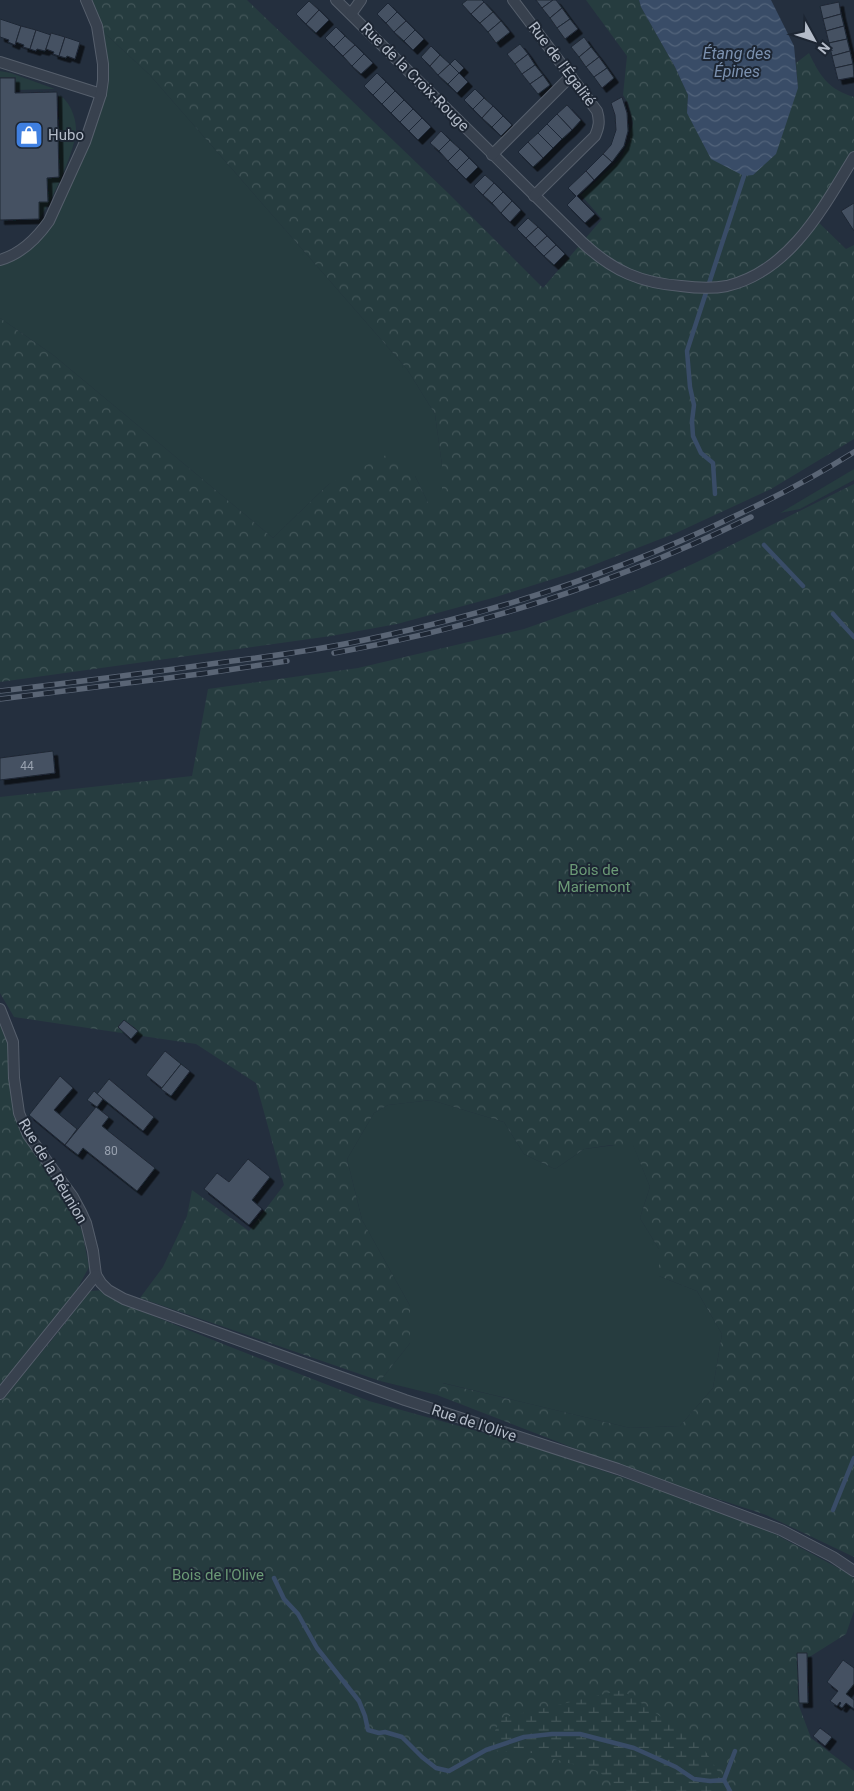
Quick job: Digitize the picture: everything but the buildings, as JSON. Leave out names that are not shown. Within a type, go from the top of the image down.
[{"type":"street","points":[[0,260],[20,251],[41,232],[49,221],[85,142],[101,94],[104,64],[97,26],[86,0]]},
{"type":"street","name":"Rue de la Croix-Rouge","points":[[336,0],[583,243],[609,265],[639,279],[657,284],[701,288],[740,282],[757,274],[788,252],[816,220],[854,157]]},
{"type":"street","points":[[351,14],[362,0]]},
{"type":"street","name":"Rue de l'Égalité","points":[[513,0],[597,111],[600,125],[595,136],[534,196]]},
{"type":"street","points":[[0,62],[101,94]]},
{"type":"street","points":[[492,154],[571,76]]},
{"type":"street","name":"Rue de la Réunion","points":[[0,1009],[13,1042],[14,1078],[19,1113],[28,1134],[73,1197],[81,1212],[93,1250],[96,1275]]},
{"type":"street","points":[[0,1394],[96,1275]]},
{"type":"street","name":"Rue de l'Olive","points":[[96,1275],[108,1290],[124,1299],[405,1400],[618,1469],[780,1530],[833,1557],[854,1571]]},
{"type":"green space","points":[[86,0],[247,0],[448,193],[543,288],[602,219],[581,195],[621,158],[630,140],[633,123],[628,103],[623,95],[627,56],[586,0],[639,0],[688,95],[687,113],[798,88],[796,63],[809,53],[821,75],[831,86],[854,97],[854,157],[816,220],[846,249],[854,245],[854,439],[771,489],[676,533],[578,571],[496,597],[397,624],[331,636],[0,682],[0,318],[53,355],[273,538],[329,484],[388,454],[415,476],[428,503],[442,503],[442,465],[435,414],[407,369],[150,75],[97,26]]},
{"type":"green space","points":[[97,26],[150,75],[407,369],[435,414],[442,465],[442,503],[428,503],[415,476],[329,484],[273,538],[53,355],[0,318],[0,260],[41,232],[101,94]]},
{"type":"green space","points":[[0,71],[11,73],[55,89],[16,90],[16,77],[0,77]]},
{"type":"green space","points":[[59,95],[66,101],[72,111],[76,132],[62,177],[39,219],[39,202],[48,202],[47,178],[59,177]]},
{"type":"green space","points":[[854,469],[854,480],[800,509],[780,513]]},
{"type":"green space","name":"Bois de Mariemont","points":[[854,484],[854,1557],[766,1515],[630,1470],[437,1395],[442,1383],[630,1428],[680,1426],[713,1388],[722,1334],[697,1291],[659,1276],[659,1249],[640,1218],[650,1187],[633,1145],[611,1145],[584,1149],[555,1169],[524,1154],[504,1122],[431,1100],[388,1105],[374,1113],[347,1159],[362,1220],[410,1306],[410,1343],[380,1381],[140,1298],[163,1267],[187,1216],[192,1190],[249,1231],[284,1185],[256,1083],[196,1044],[14,1017],[0,993],[0,797],[192,776],[208,689],[358,668],[524,629],[640,588],[697,562]]},
{"type":"green space","points":[[0,1016],[12,1052],[15,1109],[26,1141],[51,1170],[82,1231],[89,1267],[75,1293],[0,1385]]},
{"type":"green space","points":[[431,1100],[504,1122],[524,1154],[555,1169],[584,1149],[633,1144],[650,1187],[640,1218],[659,1249],[659,1276],[697,1291],[722,1334],[713,1388],[680,1426],[630,1428],[443,1383],[437,1395],[380,1381],[410,1343],[410,1306],[362,1220],[347,1159],[374,1113],[388,1105]]},
{"type":"green space","name":"Bois de l'Olive","points":[[105,1290],[131,1307],[369,1401],[527,1445],[692,1501],[773,1533],[854,1578],[854,1611],[846,1634],[803,1661],[799,1706],[811,1738],[854,1771],[854,1791],[0,1791],[0,1399],[48,1345],[90,1291]]},
{"type":"green space","points":[[622,1690],[701,1744],[730,1791],[621,1791],[598,1771],[532,1753],[486,1750],[501,1718]]},
{"type":"water","name":"Étang des Épines","points":[[639,0],[771,0],[794,46],[798,88],[776,154],[753,175],[744,176],[711,159],[687,113],[688,95]]},
{"type":"waterway","points":[[715,494],[713,463],[701,453],[693,436],[694,405],[690,387],[687,351],[744,176]]},
{"type":"waterway","points":[[764,545],[803,586]]},
{"type":"waterway","points":[[833,614],[854,637]]},
{"type":"waterway","points":[[833,1510],[854,1458]]},
{"type":"waterway","points":[[274,1578],[284,1599],[298,1614],[317,1648],[359,1701],[368,1730],[402,1737],[436,1768],[449,1771],[486,1750],[524,1737],[580,1734],[634,1748],[676,1767],[694,1779],[724,1780]]},
{"type":"waterway","points":[[730,1791],[724,1780],[735,1751]]},
{"type":"railway","points":[[0,691],[305,651],[342,645],[471,615],[516,602],[648,555],[766,501],[854,452]]},
{"type":"railway","points":[[334,653],[442,630],[547,600],[651,562],[751,517]]},
{"type":"railway","points":[[0,699],[208,673],[287,661]]},
{"type":"place","name":"Hubo","points":[[29,135]]}]
